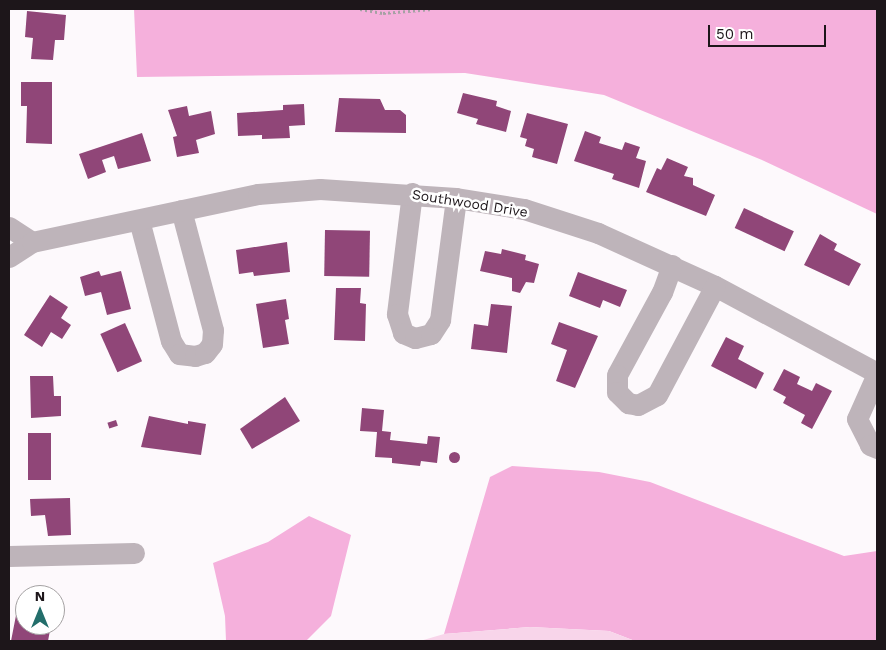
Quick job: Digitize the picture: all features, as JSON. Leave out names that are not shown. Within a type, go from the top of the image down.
[{"type":"street","name":"Southwood Drive","points":[[9,257],[32,242],[258,194],[320,189],[412,193],[456,198],[524,209],[598,233],[715,286],[877,373]]},
{"type":"street","points":[[412,193],[397,314],[403,333],[415,338],[431,334],[440,320],[456,198]]},
{"type":"street","points":[[139,220],[170,341],[179,354],[195,356],[205,353],[212,344],[213,330],[181,210]]},
{"type":"street","points":[[9,227],[32,242]]},
{"type":"street","points":[[672,265],[662,292],[617,375],[617,392],[628,403],[638,405],[656,395],[715,286]]},
{"type":"street","points":[[877,373],[857,419],[870,445],[877,448]]},
{"type":"street","points":[[9,556],[134,553]]},
{"type":"path","points":[[360,9],[383,13],[432,9]]},
{"type":"shaded area","points":[[134,9],[877,9],[877,214],[762,160],[604,95],[465,73],[137,77]]},
{"type":"shaded area","points":[[512,466],[599,472],[650,482],[844,556],[877,551],[877,641],[635,641],[609,631],[530,627],[444,634],[490,477]]},
{"type":"shaded area","points":[[309,516],[351,535],[331,616],[306,641],[226,641],[225,616],[213,563],[268,542]]},
{"type":"shaded area","points":[[530,627],[609,631],[635,641],[420,641],[444,634]]},
{"type":"building","points":[[27,11],[66,15],[64,40],[55,40],[53,60],[31,59],[33,38],[25,37]]},
{"type":"building","points":[[21,82],[52,82],[52,144],[26,143],[27,106],[21,106]]},
{"type":"building","points":[[463,93],[497,101],[496,106],[511,111],[506,132],[476,124],[478,119],[457,113]]},
{"type":"building","points":[[339,98],[380,99],[385,110],[400,110],[406,115],[406,133],[335,132]]},
{"type":"building","points":[[304,104],[305,125],[289,126],[290,138],[262,139],[262,135],[238,136],[237,113],[283,110],[283,105]]},
{"type":"building","points":[[187,106],[189,116],[211,111],[215,134],[196,140],[199,153],[177,157],[173,137],[177,136],[168,110]]},
{"type":"building","points":[[527,113],[568,124],[557,164],[532,157],[534,149],[525,146],[527,139],[520,137]]},
{"type":"building","points":[[585,131],[601,137],[599,143],[622,150],[625,142],[640,147],[636,158],[646,161],[639,188],[612,179],[614,174],[574,161]]},
{"type":"building","points":[[142,133],[151,161],[118,169],[114,156],[102,160],[106,172],[88,179],[79,154]]},
{"type":"building","points":[[667,158],[688,167],[684,176],[693,178],[693,185],[715,195],[706,216],[646,192],[657,168],[661,170]]},
{"type":"building","points":[[744,208],[794,231],[785,251],[735,228]]},
{"type":"building","points":[[325,230],[370,231],[369,277],[324,276]]},
{"type":"building","points":[[820,234],[837,244],[834,250],[861,264],[849,286],[804,265]]},
{"type":"building","points":[[287,242],[290,272],[254,276],[253,272],[239,274],[236,250]]},
{"type":"building","points":[[502,249],[526,255],[525,260],[539,264],[534,283],[526,282],[520,293],[512,291],[512,278],[480,271],[485,251],[501,254]]},
{"type":"building","points":[[99,271],[101,276],[121,271],[131,309],[107,315],[101,292],[85,296],[80,277]]},
{"type":"building","points":[[578,272],[627,290],[620,307],[603,300],[600,308],[569,296]]},
{"type":"building","points":[[336,288],[361,288],[360,303],[366,304],[365,341],[334,340]]},
{"type":"building","points":[[50,295],[68,307],[61,318],[71,325],[62,339],[51,332],[42,347],[24,335]]},
{"type":"building","points":[[286,299],[289,319],[285,320],[289,344],[263,348],[256,304]]},
{"type":"building","points":[[491,304],[512,306],[507,353],[471,349],[474,324],[488,326]]},
{"type":"building","points":[[559,322],[598,336],[575,388],[556,381],[567,350],[551,344]]},
{"type":"building","points":[[125,323],[142,361],[117,372],[100,334]]},
{"type":"building","points":[[726,337],[744,346],[738,359],[764,373],[756,389],[711,366]]},
{"type":"building","points":[[784,369],[800,377],[797,384],[812,391],[816,383],[832,391],[812,429],[801,423],[805,415],[783,403],[786,397],[773,390]]},
{"type":"building","points":[[30,376],[53,376],[54,396],[61,396],[61,416],[31,418]]},
{"type":"building","points":[[285,397],[300,421],[252,449],[240,429]]},
{"type":"building","points":[[362,408],[384,410],[382,431],[391,432],[390,440],[427,444],[428,436],[440,437],[437,463],[421,461],[420,466],[392,463],[392,458],[375,457],[377,432],[360,431]]},
{"type":"building","points":[[149,416],[188,424],[188,421],[206,424],[201,455],[141,447]]},
{"type":"building","points":[[116,420],[118,426],[109,428],[107,423]]},
{"type":"building","points":[[28,433],[51,433],[51,480],[28,480]]},
{"type":"building","points":[[452,452],[456,452],[459,457],[458,461],[452,462],[449,459],[449,455]]},
{"type":"building","points":[[70,498],[71,535],[48,536],[45,515],[31,516],[30,499]]},
{"type":"building","points":[[15,620],[15,635],[49,635],[48,641],[11,641]]}]
